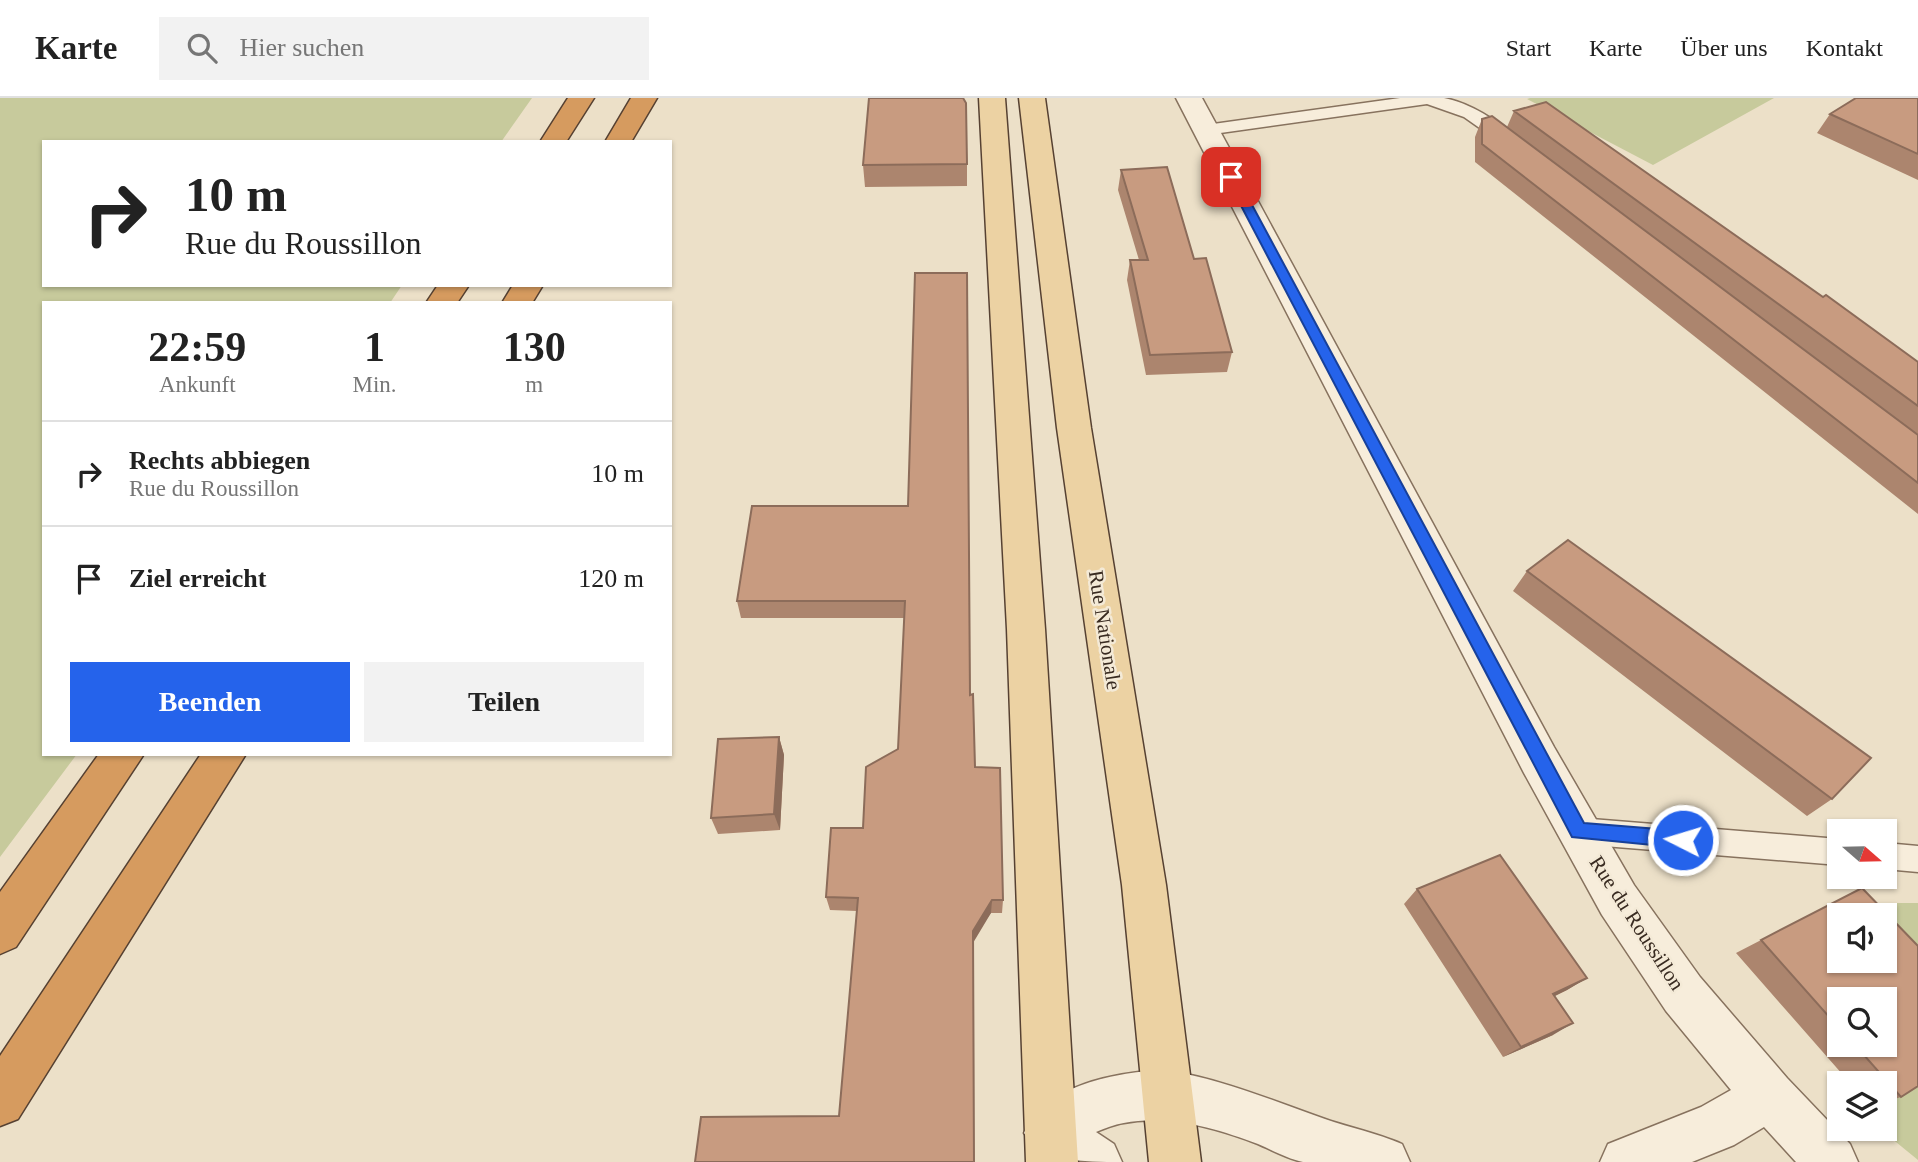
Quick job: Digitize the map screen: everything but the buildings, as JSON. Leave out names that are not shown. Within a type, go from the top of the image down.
[{"type":"highway","points":[[554,140],[582,98]]},
{"type":"highway","points":[[619,140],[644,98]]},
{"type":"highway","points":[[0,931],[122,756]]},
{"type":"highway","points":[[0,1101],[224,756]]},
{"type":"main road","points":[[992,98],[1025,616],[1051,1148]]},
{"type":"main road","name":"Rue Nationale","points":[[1032,98],[1074,428],[1144,885],[1175,1162]]},
{"type":"street","name":"Rue du Roussillon","points":[[1198,114],[1618,900],[1683,994],[1769,1096],[1832,1162]]},
{"type":"street","points":[[1096,1162],[1051,1148],[1092,1108],[1133,1096],[1168,1095],[1257,1116],[1360,1160]]},
{"type":"street","points":[[1626,1162],[1716,1127],[1769,1096]]},
{"type":"lane","points":[[1198,114],[1427,99],[1452,103],[1471,112],[1526,153]]},
{"type":"lane","points":[[1579,831],[1827,851]]},
{"type":"lane","points":[[1897,857],[1918,859]]},
{"type":"green space","points":[[0,98],[532,98],[502,140],[42,140],[42,287],[401,287],[391,301],[42,301],[42,756],[76,756],[0,857]]},
{"type":"green space","points":[[1774,98],[1653,165],[1527,99]]},
{"type":"green space","points":[[1897,903],[1918,903],[1918,991],[1897,943]]},
{"type":"green space","points":[[1918,1076],[1918,1160],[1895,1141],[1897,1141],[1897,1089]]},
{"type":"route","points":[[1231,177],[1579,831],[1683,840]]}]
